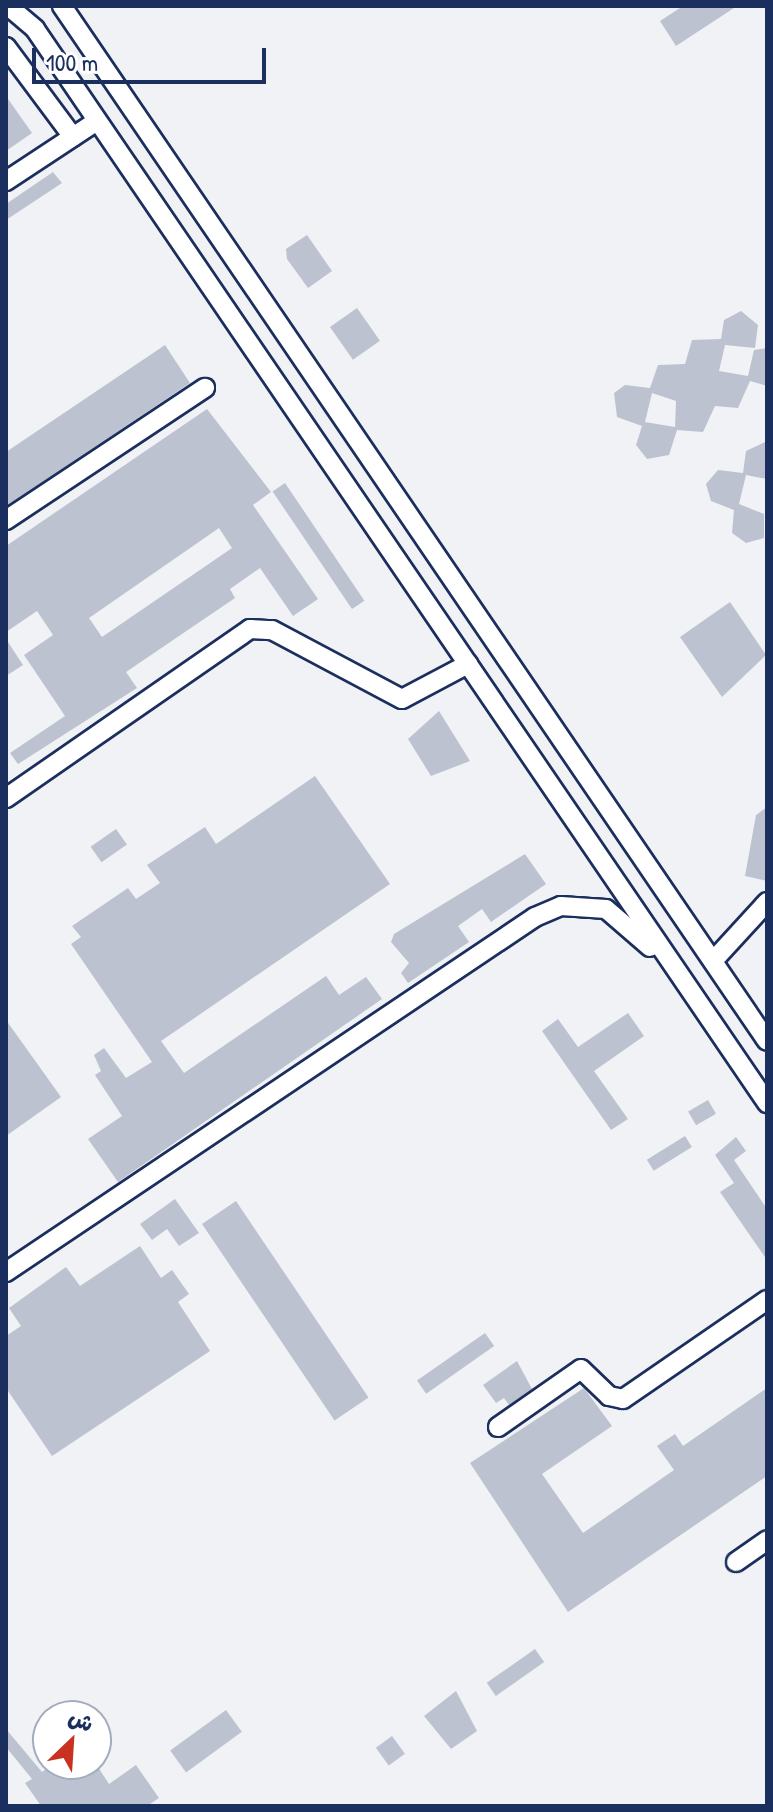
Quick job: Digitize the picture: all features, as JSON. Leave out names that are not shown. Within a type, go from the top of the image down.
[{"type":"street","points":[[8,6],[35,29],[767,1103]]},
{"type":"street","points":[[62,6],[767,1041]]},
{"type":"street","points":[[6,47],[73,137]]},
{"type":"street","points":[[6,181],[97,121]]},
{"type":"street","points":[[6,520],[205,388]]},
{"type":"street","points":[[6,798],[250,629],[272,630],[402,699],[468,664]]},
{"type":"street","points":[[713,961],[767,902]]},
{"type":"street","points":[[6,1272],[561,906],[606,909],[628,924],[702,1009]]},
{"type":"street","points":[[498,1427],[576,1370],[623,1399],[767,1300]]},
{"type":"street","points":[[736,1562],[767,1540]]},
{"type":"building","points":[[683,6],[737,6],[676,46],[660,21]]},
{"type":"building","points":[[6,96],[32,133],[6,151]]},
{"type":"building","points":[[53,172],[62,183],[6,220],[6,204]]},
{"type":"building","points":[[307,235],[332,271],[308,288],[287,259],[286,249]]},
{"type":"building","points":[[357,308],[380,341],[353,360],[330,327]]},
{"type":"building","points":[[741,311],[758,325],[755,348],[725,345],[719,371],[748,376],[754,350],[767,348],[767,386],[750,381],[738,408],[715,406],[703,432],[677,430],[669,455],[647,459],[636,445],[642,426],[617,417],[614,393],[625,385],[650,388],[658,365],[685,364],[692,340],[721,339],[724,320]],"holes":[[[652,393],[676,401],[675,427],[645,422]]]},
{"type":"building","points":[[165,345],[190,383],[6,506],[6,452]]},
{"type":"building","points":[[207,409],[271,492],[253,505],[318,599],[293,616],[260,568],[230,589],[235,598],[126,672],[137,688],[18,764],[10,753],[65,716],[24,655],[53,635],[37,611],[6,632],[6,546]],"holes":[[[219,528],[232,548],[102,637],[89,618]]]},
{"type":"building","points":[[767,441],[767,479],[746,475],[739,504],[764,514],[764,538],[746,543],[732,533],[734,510],[711,501],[706,484],[718,470],[743,473],[746,451]]},
{"type":"building","points":[[285,483],[364,601],[352,609],[273,491]]},
{"type":"building","points":[[730,602],[766,655],[722,697],[680,637]]},
{"type":"building","points":[[6,639],[23,665],[6,676]]},
{"type":"building","points":[[439,711],[470,761],[431,776],[408,739]]},
{"type":"building","points":[[315,776],[390,884],[161,1041],[184,1073],[326,976],[339,995],[366,977],[382,999],[118,1182],[88,1139],[122,1116],[95,1075],[101,1071],[94,1055],[104,1048],[126,1078],[152,1062],[71,944],[81,937],[72,926],[128,888],[136,899],[160,883],[147,865],[205,827],[216,844]]},
{"type":"building","points":[[767,807],[767,881],[745,876],[756,815]]},
{"type":"building","points":[[116,829],[127,845],[102,862],[91,847]]},
{"type":"building","points":[[525,854],[546,884],[491,922],[482,909],[458,926],[469,942],[408,983],[401,973],[409,963],[391,942],[394,934]]},
{"type":"building","points":[[628,1013],[644,1036],[594,1071],[628,1119],[611,1130],[542,1031],[558,1019],[578,1047]]},
{"type":"building","points":[[6,1020],[61,1097],[6,1136]]},
{"type":"building","points":[[708,1100],[716,1114],[696,1125],[688,1112]]},
{"type":"building","points":[[685,1136],[692,1147],[654,1171],[647,1160]]},
{"type":"building","points":[[736,1137],[746,1151],[734,1160],[767,1209],[767,1260],[720,1192],[734,1183],[715,1155]]},
{"type":"building","points":[[175,1199],[199,1233],[179,1246],[167,1229],[152,1240],[140,1224]]},
{"type":"building","points":[[236,1201],[369,1397],[335,1420],[202,1224]]},
{"type":"building","points":[[140,1246],[161,1278],[172,1270],[189,1294],[178,1302],[210,1351],[52,1456],[6,1388],[6,1336],[21,1326],[9,1308],[66,1267],[80,1286]]},
{"type":"building","points":[[485,1333],[494,1346],[426,1394],[417,1381]]},
{"type":"building","points":[[517,1361],[532,1389],[509,1405],[504,1398],[496,1403],[483,1385]]},
{"type":"building","points":[[584,1388],[612,1426],[542,1474],[583,1533],[674,1470],[657,1446],[675,1434],[683,1446],[767,1388],[767,1476],[568,1612],[470,1463]]},
{"type":"building","points":[[535,1649],[544,1662],[496,1696],[487,1683]]},
{"type":"building","points":[[456,1691],[477,1731],[451,1749],[424,1716]]},
{"type":"building","points":[[226,1710],[242,1732],[186,1772],[170,1751]]},
{"type":"building","points":[[6,1729],[32,1760],[32,1779],[6,1747]]},
{"type":"building","points":[[392,1736],[405,1754],[389,1766],[376,1748]]},
{"type":"building","points":[[136,1765],[159,1798],[147,1806],[41,1806],[25,1783],[32,1779],[106,1780],[109,1784]]}]
